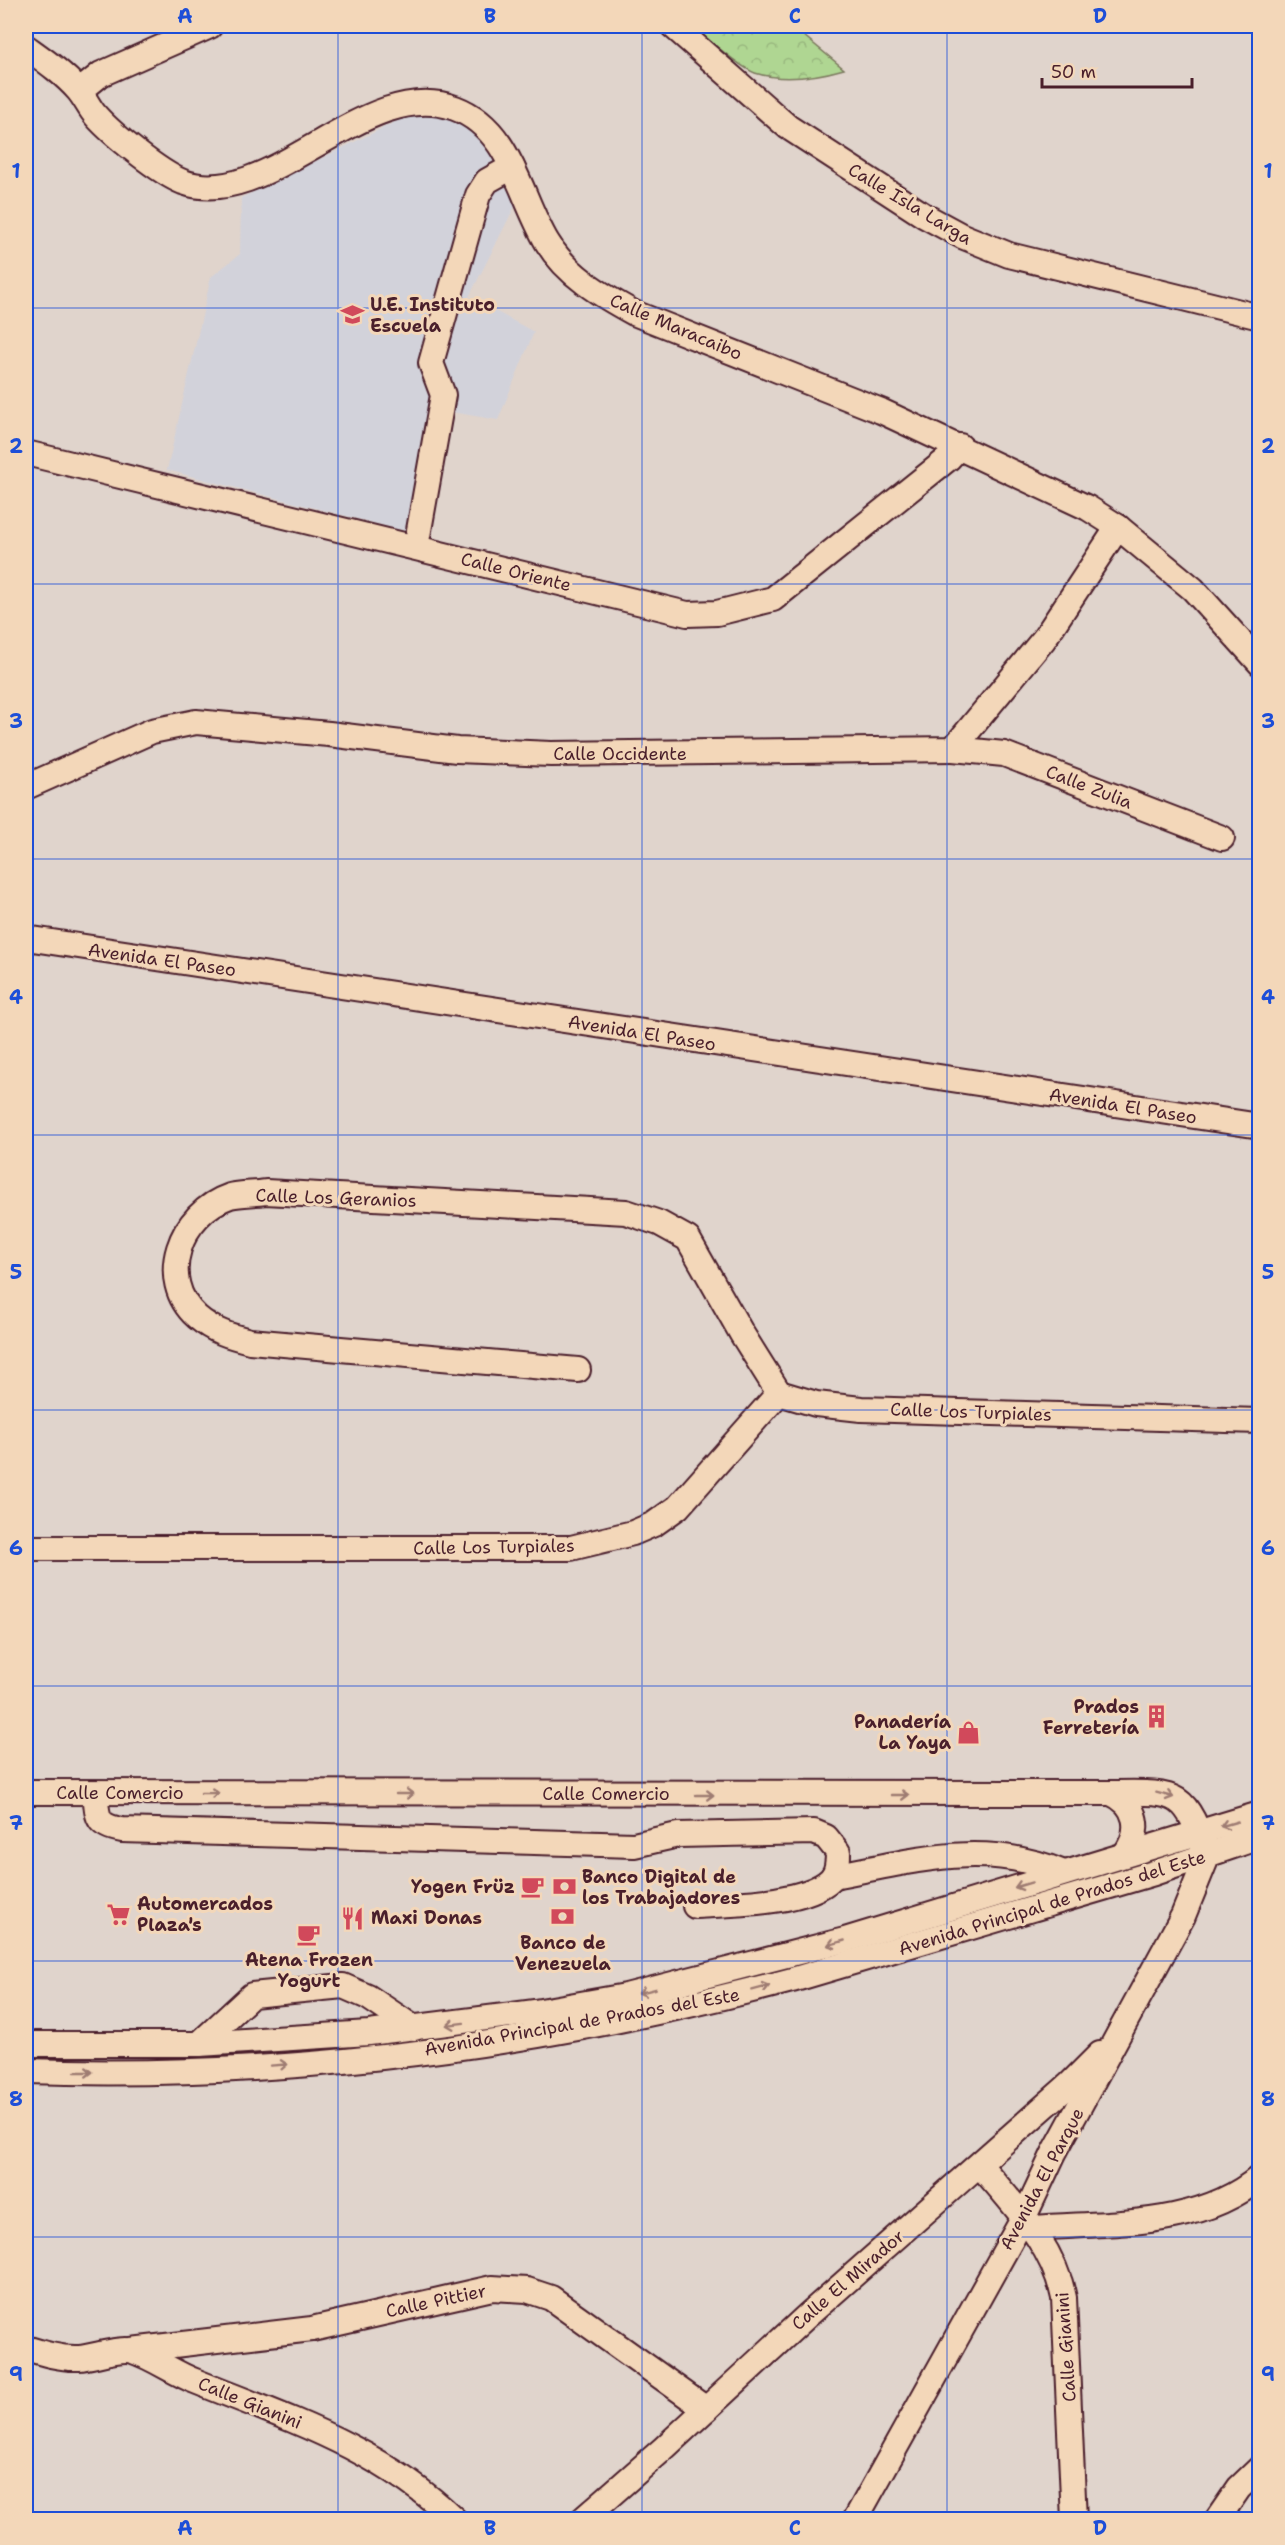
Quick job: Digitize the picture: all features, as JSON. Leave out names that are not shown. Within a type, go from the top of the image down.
[{"type":"street","points":[[80,91],[101,74],[210,26]]},
{"type":"street","name":"Calle Isla Larga","points":[[674,26],[788,127],[925,216],[962,237],[1009,255],[1260,317]]},
{"type":"street","name":"Calle Maracaibo","points":[[26,47],[80,91],[96,116],[166,174],[185,182],[204,186],[227,186],[256,176],[376,115],[404,105],[427,102],[453,107],[474,116],[495,134],[547,243],[573,273],[600,295],[634,313],[881,411],[960,446],[1088,508],[1118,527],[1193,589],[1260,663]]},
{"type":"street","points":[[416,547],[443,395],[431,363],[478,195],[487,181],[512,167]]},
{"type":"street","name":"Calle Oriente","points":[[26,453],[687,614],[734,610],[773,599],[949,458],[960,446]]},
{"type":"street","points":[[953,749],[1044,639],[1118,527]]},
{"type":"street","name":"Calle Occidente","points":[[26,787],[152,731],[196,722],[329,734],[457,750],[551,754],[953,749]]},
{"type":"street","name":"Calle Zulia","points":[[953,749],[1004,754],[1222,838]]},
{"type":"street","name":"Avenida El Paseo","points":[[26,938],[1260,1126]]},
{"type":"street","name":"Calle Los Geranios","points":[[578,1370],[250,1341],[221,1334],[196,1317],[181,1297],[174,1274],[178,1251],[187,1228],[206,1209],[231,1196],[267,1192],[626,1212],[659,1222],[688,1239],[779,1393]]},
{"type":"street","name":"Calle Los Turpiales","points":[[26,1548],[571,1548],[633,1533],[654,1524],[678,1507],[779,1393],[816,1404],[861,1409],[1260,1421]]},
{"type":"street","name":"Calle Comercio","points":[[26,1792],[1156,1792],[1173,1797],[1188,1808],[1199,1832]]},
{"type":"street","points":[[95,1793],[99,1820],[106,1827],[122,1830],[634,1845],[678,1835],[814,1832],[826,1837],[838,1852],[833,1876]]},
{"type":"street","points":[[1111,1793],[1123,1799],[1131,1808],[1135,1820],[1136,1832],[1125,1854]]},
{"type":"street","name":"Avenida Principal de Prados del Este","points":[[26,2044],[199,2044],[414,2028],[535,2012],[638,1993],[845,1940],[1260,1814]]},
{"type":"street","points":[[1199,1832],[1207,1857]]},
{"type":"street","name":"Avenida Principal de Prados del Este","points":[[26,2071],[168,2072],[293,2064],[400,2055],[594,2024],[733,1996],[792,1980],[1207,1857],[1260,1838]]},
{"type":"street","points":[[695,1906],[786,1898],[820,1886],[833,1876],[971,1853],[1024,1859],[1064,1873]]},
{"type":"street","name":"Avenida El Parque","points":[[855,2520],[1029,2223],[1054,2153],[1183,1916],[1207,1857]]},
{"type":"street","points":[[199,2044],[252,1995],[343,1986],[368,1997],[414,2028]]},
{"type":"street","name":"Calle El Mirador","points":[[582,2520],[808,2315],[1070,2084],[1115,2039]]},
{"type":"street","name":"Calle Gianini","points":[[980,2165],[1029,2223],[1059,2275],[1064,2298],[1075,2501],[1074,2520]]},
{"type":"street","points":[[1029,2223],[1151,2220],[1180,2215],[1231,2196],[1260,2177]]},
{"type":"street","name":"Calle Pittier","points":[[131,2350],[312,2329],[478,2290],[508,2287],[527,2290],[551,2298],[706,2409]]},
{"type":"street","points":[[26,2348],[48,2355],[77,2358],[131,2350]]},
{"type":"street","name":"Calle Gianini","points":[[131,2350],[178,2374],[281,2413],[356,2448],[418,2487],[455,2520]]},
{"type":"street","points":[[1216,2520],[1239,2488],[1260,2468]]},
{"type":"shaded area","name":"U.E. Instituto Escuela","points":[[425,111],[468,124],[488,143],[518,200],[469,297],[534,332],[498,420],[452,412],[424,536],[167,470],[211,277],[240,254],[241,198],[403,118]]},
{"type":"green space","points":[[691,26],[792,26],[844,69],[788,78],[755,73],[732,59]]},
{"type":"place","name":"U.E. Instituto Escuela","points":[[352,315]]},
{"type":"place","name":"Prados Ferretería","points":[[1157,1717]]},
{"type":"place","name":"Panadería La Yaya","points":[[969,1732]]},
{"type":"place","name":"Yogen Früz","points":[[533,1887]]},
{"type":"place","name":"Banco Digital de los Trabajadores","points":[[564,1887]]},
{"type":"place","name":"Automercados Plaza's","points":[[119,1914]]},
{"type":"place","name":"Banco de Venezuela","points":[[563,1917]]},
{"type":"place","name":"Maxi Donas","points":[[353,1918]]},
{"type":"place","name":"Atena Frozen Yogurt","points":[[309,1934]]}]
